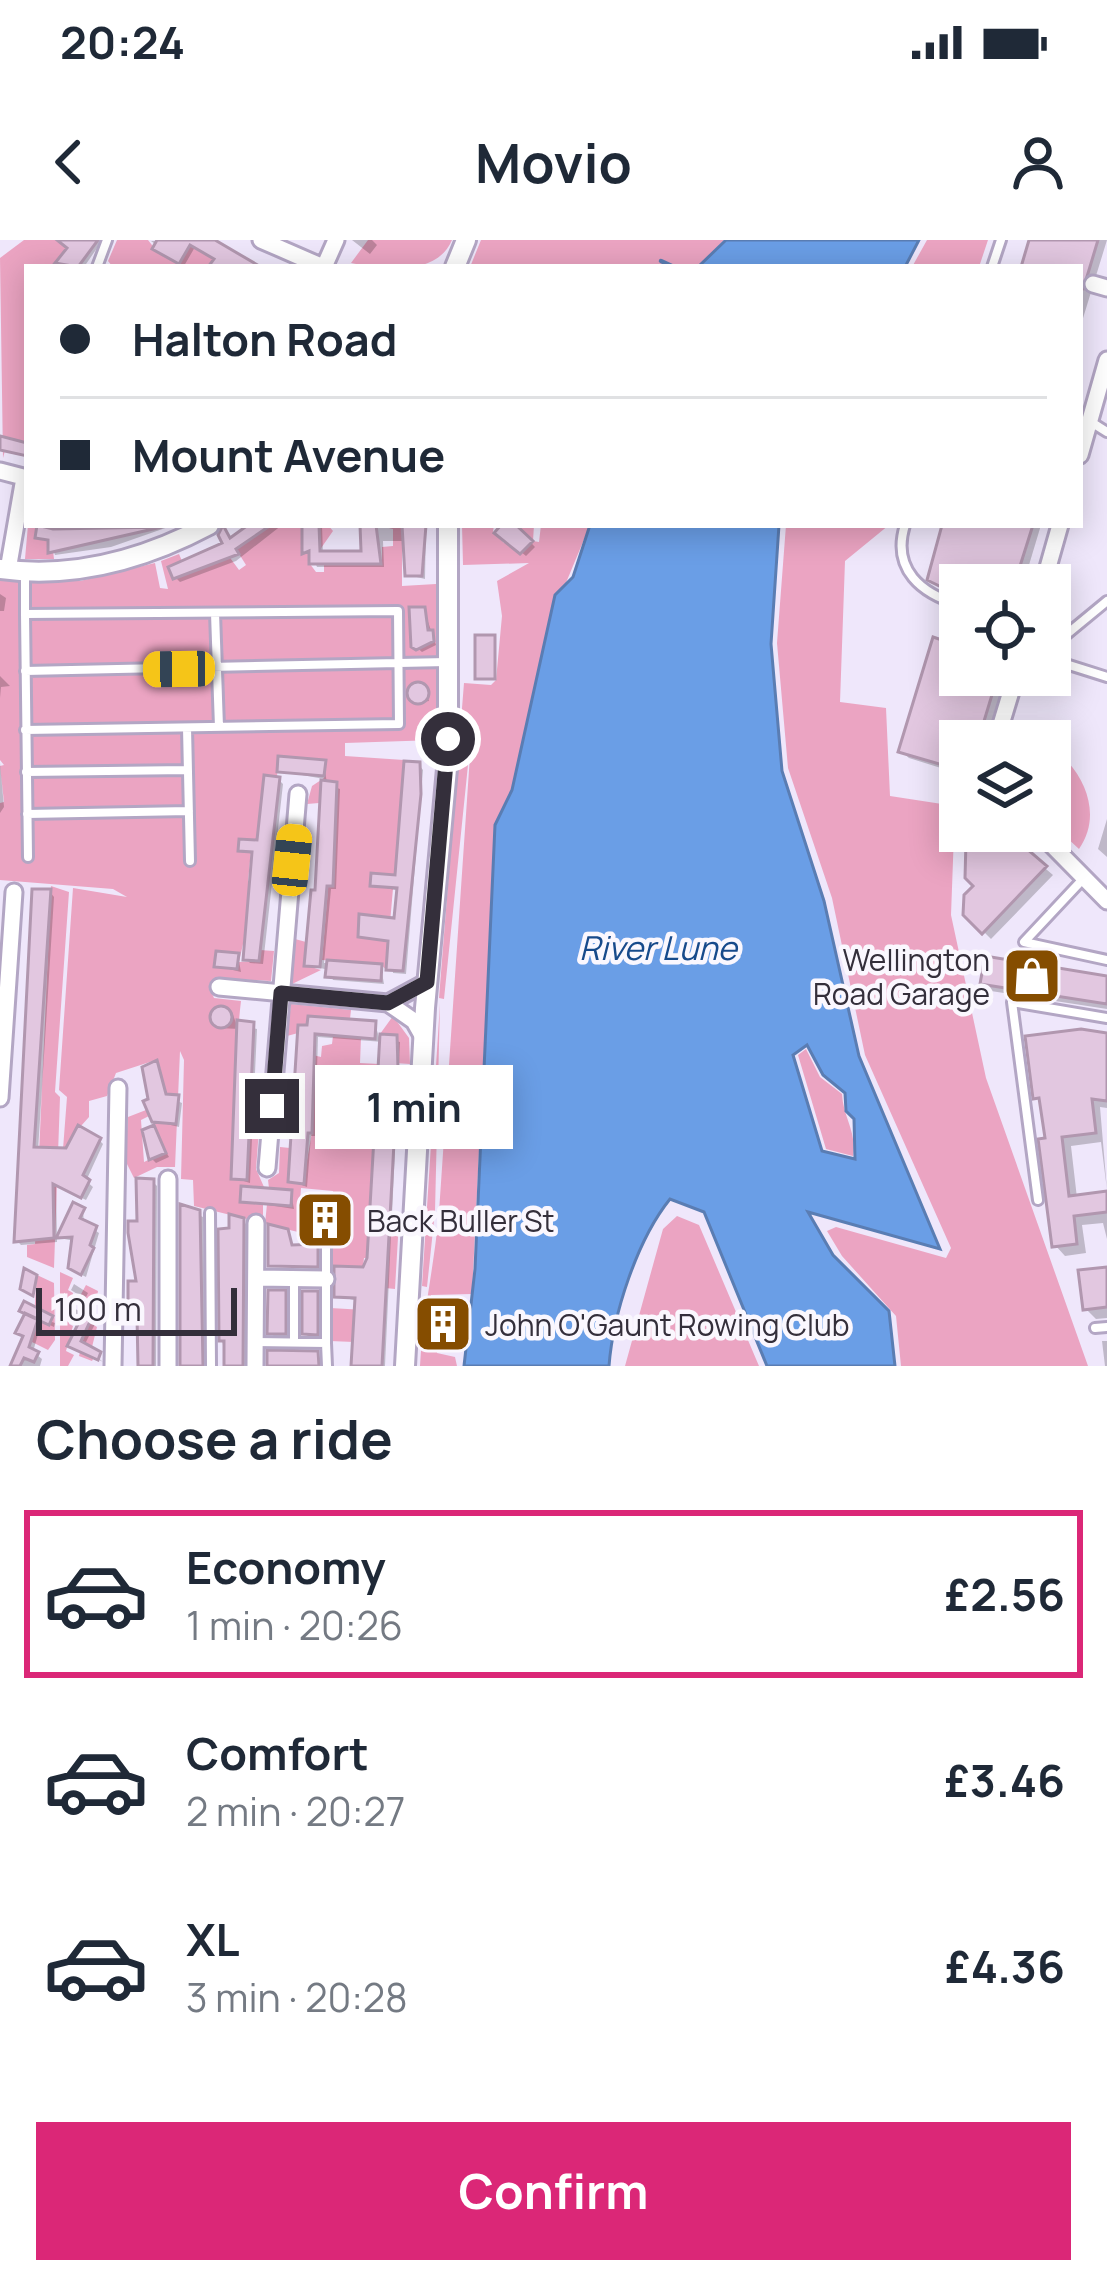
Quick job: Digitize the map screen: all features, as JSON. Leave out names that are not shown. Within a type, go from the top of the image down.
[{"type":"street","points":[[261,240],[316,264]]},
{"type":"street","points":[[1083,444],[1107,360]]},
{"type":"street","points":[[24,490],[11,570],[130,559],[202,528]]},
{"type":"street","points":[[405,1366],[427,982],[448,758],[448,528]]},
{"type":"street","points":[[1049,564],[1059,528]]},
{"type":"street","points":[[267,1168],[298,794]]},
{"type":"street","points":[[1059,852],[1107,901]]},
{"type":"street","points":[[0,1098],[21,918],[14,892]]},
{"type":"street","points":[[388,1003],[427,982]]},
{"type":"street","points":[[219,987],[388,1003],[414,1022],[424,1037]]},
{"type":"street","points":[[113,1366],[118,1088]]},
{"type":"street","points":[[168,1179],[168,1366]]},
{"type":"street","points":[[255,1366],[256,1223]]},
{"type":"street","points":[[256,1278],[326,1279]]},
{"type":"lane","points":[[1090,421],[1107,432]]},
{"type":"lane","points":[[905,528],[903,558],[912,579],[925,595],[939,599]]},
{"type":"lane","points":[[11,570],[26,614],[28,857]]},
{"type":"lane","points":[[1071,631],[1107,601]]},
{"type":"lane","points":[[25,730],[399,724],[398,611],[26,614]]},
{"type":"lane","points":[[215,613],[219,727]]},
{"type":"lane","points":[[25,671],[448,662]]},
{"type":"lane","points":[[1071,666],[1107,677]]},
{"type":"lane","points":[[187,728],[190,861]]},
{"type":"lane","points":[[26,772],[188,770]]},
{"type":"lane","points":[[27,814],[189,811]]},
{"type":"lane","points":[[1084,878],[1024,942],[1107,959]]},
{"type":"lane","points":[[1038,1200],[1012,1002],[1107,1018]]},
{"type":"lane","points":[[210,1213],[211,1366]]},
{"type":"lane","points":[[326,1242],[327,1366]]},
{"type":"lane","points":[[294,1279],[294,1342]]},
{"type":"lane","points":[[1095,1328],[1107,1327]]},
{"type":"lane","points":[[256,1342],[326,1343]]},
{"type":"shaded area","points":[[24,240],[66,240],[67,248],[54,264],[24,264],[24,442],[8,439],[3,458],[0,258]]},
{"type":"shaded area","points":[[117,240],[148,240],[159,254],[167,240],[181,240],[216,260],[211,264],[108,261]]},
{"type":"shaded area","points":[[368,240],[452,240],[445,252],[425,264],[351,263]]},
{"type":"shaded area","points":[[481,240],[724,240],[701,264],[471,264]]},
{"type":"shaded area","points":[[927,240],[988,240],[980,264],[914,264]]},
{"type":"shaded area","points":[[28,528],[37,528],[35,538],[50,541],[53,528],[60,528],[52,543],[54,559],[25,559]]},
{"type":"shaded area","points":[[267,528],[302,528],[302,541],[319,541],[319,528],[330,528],[333,531],[310,564],[316,572],[324,572],[324,564],[382,564],[382,547],[393,546],[393,529],[389,528],[402,528],[402,586],[436,584],[436,740],[345,743],[345,756],[404,760],[386,970],[381,964],[322,960],[337,782],[321,780],[325,760],[279,756],[277,776],[264,776],[257,851],[251,851],[248,881],[253,885],[247,904],[251,908],[239,962],[259,961],[260,950],[274,951],[271,981],[215,978],[209,987],[214,998],[241,1001],[232,1179],[247,1179],[249,1102],[261,1103],[256,1169],[264,1187],[241,1186],[240,1202],[263,1204],[263,1223],[194,1206],[193,1180],[181,1179],[184,1060],[180,1051],[175,1167],[157,1167],[134,1178],[125,1160],[128,1117],[146,1110],[149,1116],[141,1120],[144,1162],[157,1156],[154,1125],[159,1122],[157,1073],[161,1070],[156,1060],[116,1073],[107,1096],[89,1101],[89,1117],[73,1135],[68,1191],[60,1188],[67,1097],[59,1090],[73,888],[127,897],[113,889],[0,880],[0,803],[4,802],[0,766],[4,765],[0,760],[0,581],[80,581],[155,563],[160,588],[168,589],[161,561],[179,554],[182,561],[228,555],[239,570],[246,565],[236,549]]},
{"type":"shaded area","points":[[462,528],[494,528],[504,543],[532,541],[521,528],[534,528],[533,541],[539,542],[541,528],[589,528],[563,590],[512,790],[495,825],[472,1294],[431,1295],[427,1333],[438,1341],[437,1353],[455,1357],[457,1366],[420,1366],[439,1212],[472,726],[444,999],[439,998],[464,683],[491,685],[496,680],[502,616],[497,581],[529,563],[463,565]]},
{"type":"shaded area","points":[[786,528],[885,528],[845,561],[840,702],[886,708],[890,796],[939,804],[939,852],[953,852],[951,915],[986,1078],[1088,1366],[901,1366],[896,1316],[842,1256],[827,1231],[836,1227],[946,1258],[951,1248],[865,1055],[832,898],[788,768],[777,643]]},
{"type":"shaded area","points":[[1071,766],[1090,807],[1079,849],[1071,842]]},
{"type":"shaded area","points":[[321,780],[319,803],[307,804],[312,786]]},
{"type":"shaded area","points":[[51,886],[69,892],[55,1092],[60,1097],[54,1268],[27,1257],[27,1245],[35,1244]]},
{"type":"shaded area","points":[[295,939],[306,942],[304,965],[321,970],[292,984]]},
{"type":"shaded area","points":[[440,1003],[435,1211],[427,1287],[422,1286]]},
{"type":"shaded area","points":[[291,1004],[351,1010],[350,1019],[287,1036]]},
{"type":"shaded area","points":[[393,1016],[409,1038],[410,1064],[395,1063],[397,1035],[380,1034]]},
{"type":"shaded area","points":[[333,1036],[361,1038],[360,1063],[379,1064],[368,1244],[386,1219],[399,1220],[395,1289],[385,1288],[379,1258],[364,1258],[363,1267],[352,1267],[352,1275],[330,1266],[333,1191],[301,1188],[298,1232],[265,1224],[267,1204],[291,1205],[292,1189],[269,1188],[268,1180],[279,1173],[280,1147],[290,1148],[288,1182],[303,1183],[312,1132],[313,1055],[321,1057],[322,1046],[332,1044]]},
{"type":"shaded area","points":[[806,1049],[820,1077],[842,1094],[853,1156],[826,1149],[798,1055]]},
{"type":"shaded area","points":[[677,1216],[699,1225],[759,1366],[625,1366],[663,1229]]},
{"type":"shaded area","points":[[60,1272],[73,1278],[68,1290],[73,1293],[69,1324],[73,1326],[66,1351],[74,1355],[68,1366],[60,1366]]},
{"type":"shaded area","points":[[37,1275],[54,1283],[55,1340],[48,1350],[32,1342]]},
{"type":"shaded area","points":[[86,1285],[98,1291],[92,1347],[98,1350],[92,1361],[79,1356],[85,1333],[80,1330],[84,1310],[80,1296]]},
{"type":"shaded area","points":[[330,1308],[365,1310],[354,1342],[330,1341]]},
{"type":"water","points":[[726,240],[919,240],[907,264],[701,264]]},
{"type":"water","name":"River Lune","points":[[589,528],[779,528],[771,644],[782,771],[824,901],[859,1056],[940,1249],[808,1212],[833,1255],[889,1311],[895,1366],[767,1366],[704,1212],[670,1199],[647,1235],[629,1278],[609,1366],[464,1366],[475,1269],[495,825],[512,790],[555,595],[573,577]],"holes":[[[807,1045],[823,1075],[845,1093],[846,1111],[854,1119],[855,1159],[822,1151],[793,1055]]]},
{"type":"building","points":[[57,240],[98,240],[80,264],[55,263],[67,248]]},
{"type":"building","points":[[157,240],[215,240],[256,264],[210,264],[214,259],[190,245],[179,264],[152,249]]},
{"type":"building","points":[[1029,240],[1098,240],[1083,290],[1083,264],[1022,264]]},
{"type":"building","points":[[0,436],[24,442],[24,455],[0,450]]},
{"type":"building","points":[[37,528],[158,528],[48,553],[48,540],[35,538]]},
{"type":"building","points":[[222,528],[230,538],[244,528],[267,528],[236,549],[239,554],[173,579],[168,567],[222,543],[218,535]]},
{"type":"building","points":[[302,528],[319,528],[320,551],[361,551],[360,528],[376,528],[381,564],[309,564],[309,551],[302,554]]},
{"type":"building","points":[[402,528],[426,528],[422,576],[405,576]]},
{"type":"building","points":[[498,528],[519,528],[533,541],[520,554],[494,533]]},
{"type":"building","points":[[941,528],[1032,528],[1021,564],[939,564],[939,586],[927,580]]},
{"type":"building","points":[[409,607],[425,607],[428,630],[433,630],[434,641],[416,650],[411,647]]},
{"type":"building","points":[[475,635],[495,635],[495,679],[475,679]]},
{"type":"building","points":[[933,637],[939,639],[939,696],[992,696],[984,720],[939,720],[939,764],[898,752]]},
{"type":"building","points":[[418,682],[429,693],[418,704],[407,693]]},
{"type":"building","points":[[278,756],[326,760],[324,776],[277,772]]},
{"type":"building","points":[[404,761],[420,762],[421,794],[403,971],[386,970],[388,941],[358,937],[359,914],[394,918],[397,888],[370,886],[371,873],[395,875]]},
{"type":"building","points":[[264,775],[280,777],[259,961],[243,960],[252,852],[238,851],[239,839],[257,840]]},
{"type":"building","points":[[321,780],[337,782],[333,886],[327,886],[320,967],[304,966],[311,890],[315,890]]},
{"type":"building","points":[[966,852],[1031,852],[1047,866],[982,934],[963,915],[964,895],[973,886],[965,878]]},
{"type":"building","points":[[32,889],[51,889],[34,1147],[66,1148],[78,1125],[101,1138],[83,1175],[90,1180],[81,1198],[53,1184],[54,1238],[14,1242]]},
{"type":"building","points":[[216,951],[239,953],[237,969],[214,967]]},
{"type":"building","points":[[985,956],[1107,976],[1107,1004],[980,984]]},
{"type":"building","points":[[327,960],[382,964],[381,981],[325,977]]},
{"type":"building","points":[[221,1006],[232,1017],[221,1028],[210,1017]]},
{"type":"building","points":[[308,1016],[376,1021],[375,1039],[315,1034],[312,1133],[308,1133],[304,1184],[288,1182],[298,1025],[307,1025]]},
{"type":"building","points":[[237,1020],[254,1022],[247,1180],[231,1179]]},
{"type":"building","points":[[1081,1029],[1107,1033],[1107,1101],[1092,1099],[1096,1133],[1062,1137],[1069,1196],[1107,1191],[1107,1212],[1074,1216],[1077,1244],[1052,1247],[1038,1139],[1045,1138],[1039,1098],[1033,1099],[1025,1036]]},
{"type":"building","points":[[380,1034],[397,1035],[398,1068],[382,1366],[351,1366],[355,1298],[334,1297],[334,1266],[363,1267],[367,1258]]},
{"type":"building","points":[[157,1060],[166,1094],[179,1095],[176,1124],[152,1122],[143,1101],[148,1099],[142,1067]]},
{"type":"building","points":[[154,1125],[166,1153],[149,1160],[142,1130]]},
{"type":"building","points":[[136,1178],[154,1179],[153,1366],[138,1366],[137,1316],[128,1316],[128,1281],[136,1281],[128,1221],[137,1221]]},
{"type":"building","points":[[241,1186],[292,1190],[291,1206],[240,1202]]},
{"type":"building","points":[[73,1202],[85,1208],[80,1218],[97,1226],[90,1245],[94,1248],[81,1275],[68,1268],[72,1237],[56,1238]]},
{"type":"building","points":[[180,1204],[200,1210],[203,1366],[180,1366]]},
{"type":"building","points":[[229,1214],[244,1218],[243,1366],[224,1366],[224,1341],[219,1341],[218,1229],[229,1228]]},
{"type":"building","points":[[268,1224],[288,1229],[292,1245],[318,1244],[318,1267],[268,1266]]},
{"type":"building","points":[[1107,1267],[1107,1307],[1083,1310],[1078,1270]]},
{"type":"building","points":[[24,1268],[37,1275],[33,1296],[20,1289]]},
{"type":"building","points":[[268,1290],[286,1290],[286,1334],[267,1334]]},
{"type":"building","points":[[302,1291],[318,1291],[318,1335],[302,1334]]},
{"type":"building","points":[[24,1301],[53,1316],[49,1325],[19,1311]]},
{"type":"building","name":"John O'Gaunt Rowing Club","points":[[433,1301],[464,1304],[454,1336],[430,1333]]},
{"type":"building","points":[[85,1310],[93,1315],[81,1341],[101,1352],[98,1360],[67,1346]]},
{"type":"building","points":[[25,1313],[38,1319],[29,1347],[39,1352],[34,1362],[24,1358],[20,1366],[10,1366],[23,1336],[15,1333]]},
{"type":"building","points":[[267,1350],[318,1351],[319,1366],[267,1366]]},
{"type":"waterway","points":[[661,261],[668,264]]},
{"type":"place","name":"Wellington Road Garage","points":[[1032,976]]},
{"type":"place","name":"Back Buller St","points":[[325,1220]]},
{"type":"place","name":"John O'Gaunt Rowing Club","points":[[443,1324]]},
{"type":"route","points":[[272,1106],[281,993],[388,1003],[427,982],[448,739]]}]
